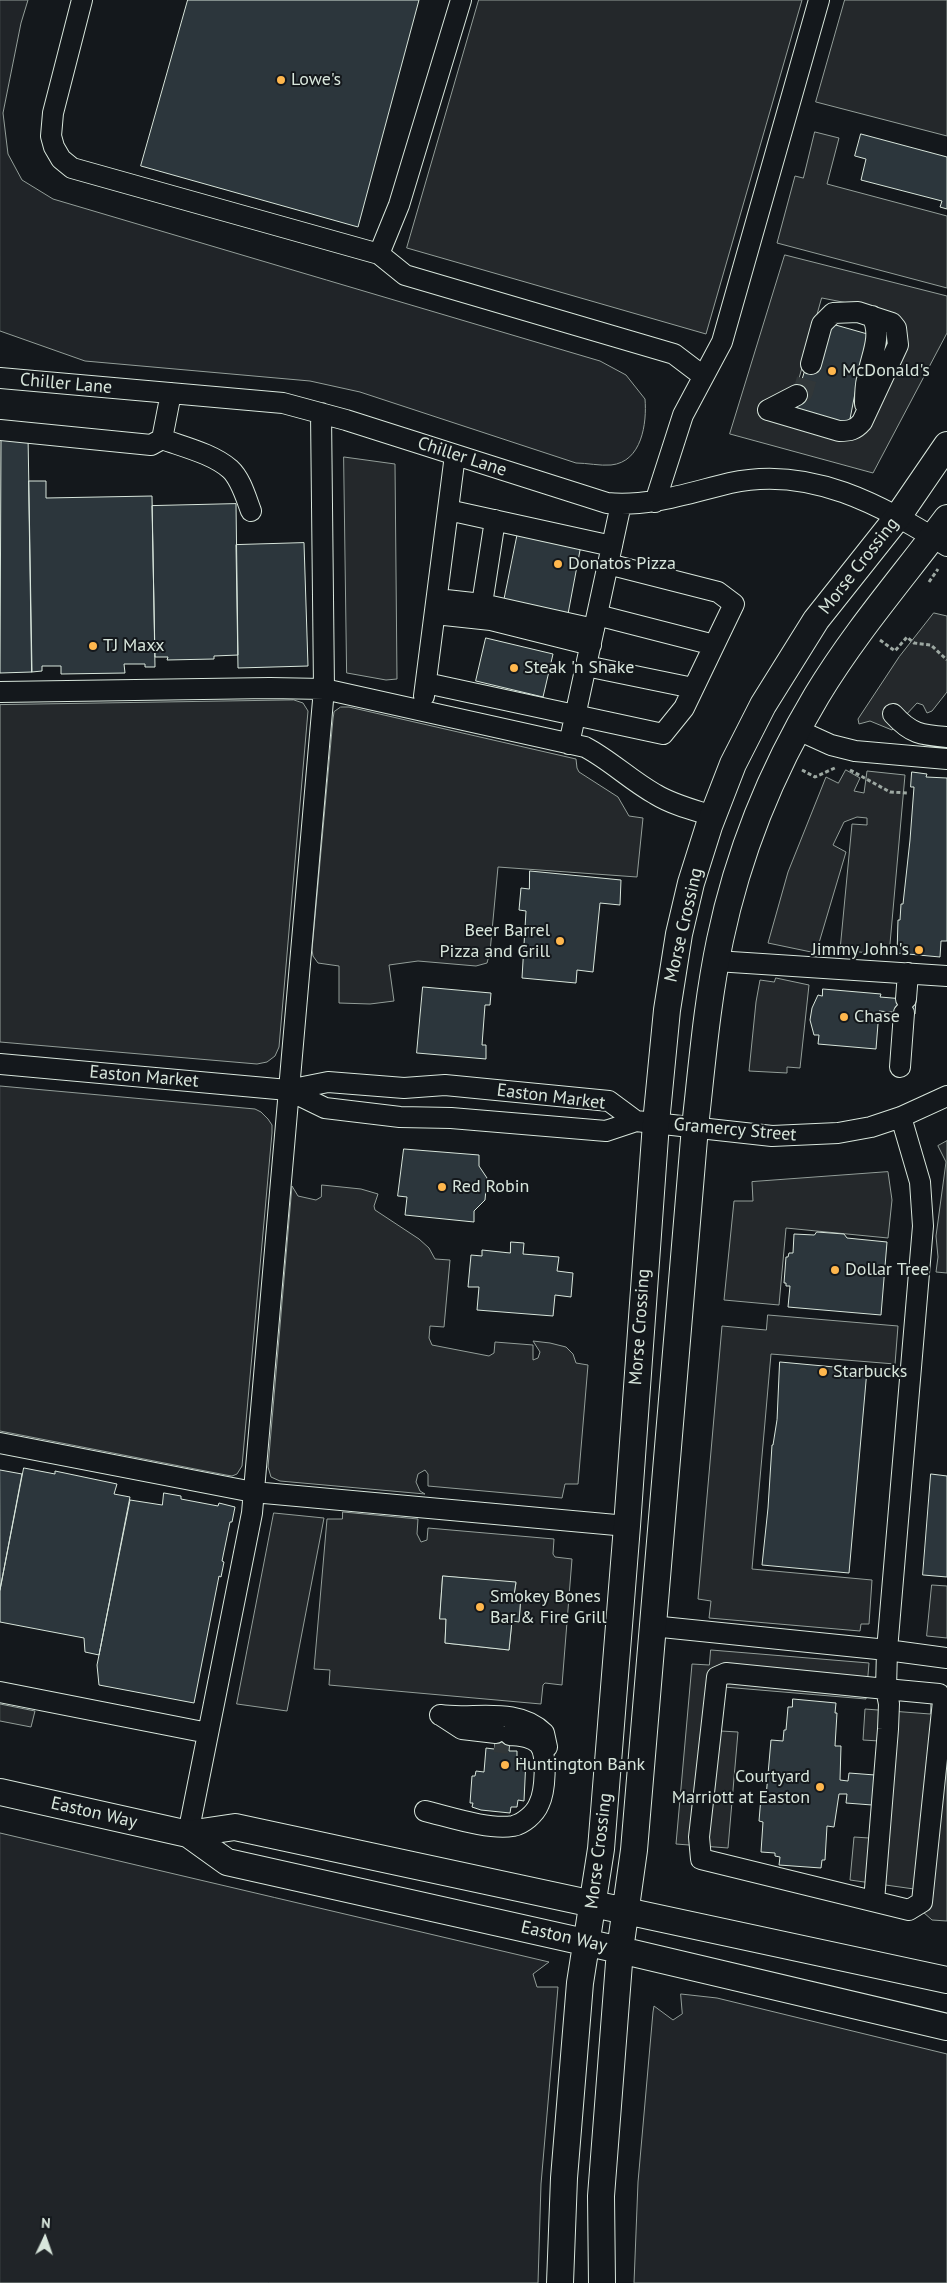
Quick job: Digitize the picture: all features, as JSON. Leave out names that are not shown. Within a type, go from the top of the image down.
[{"type":"main road","name":"Morse Crossing","points":[[602,2283],[601,2196],[620,1950],[634,1850],[695,1127],[707,1018],[716,961],[726,917],[746,848],[768,790],[816,696],[928,529],[947,445]]},
{"type":"main road","name":"Morse Crossing","points":[[560,2283],[564,2170],[580,1982],[601,1849],[627,1526],[646,1122],[674,961],[691,883],[713,816],[747,735],[780,676],[826,606],[928,529]]},
{"type":"main road","name":"Easton Way","points":[[0,1792],[188,1834],[234,1827],[947,1980]]},
{"type":"main road","name":"Easton Way","points":[[188,1834],[227,1862],[587,1942],[947,2028]]},
{"type":"street","points":[[82,0],[53,113],[51,136],[54,147],[61,159],[72,168],[379,254],[405,275],[674,354],[703,376]]},
{"type":"street","points":[[379,254],[399,205],[461,0]]},
{"type":"street","points":[[655,502],[683,415],[722,342],[819,0]]},
{"type":"street","points":[[797,395],[768,410],[839,431],[849,431],[856,428],[864,418],[898,345],[898,336],[892,323],[858,312],[833,313],[822,324],[812,364]]},
{"type":"street","name":"Chiller Lane","points":[[0,378],[283,403],[321,413],[607,503],[655,502],[748,480],[802,480],[817,483],[860,499],[928,529]]},
{"type":"street","points":[[0,430],[151,445],[162,439],[172,393]]},
{"type":"street","points":[[188,1834],[252,1513],[324,689],[321,413]]},
{"type":"street","points":[[162,439],[218,462],[231,470],[241,486],[251,511]]},
{"type":"street","points":[[422,710],[455,455]]},
{"type":"street","points":[[569,744],[621,504]]},
{"type":"street","points":[[426,683],[663,734],[684,708],[734,604],[718,592],[610,555],[495,520],[448,510]]},
{"type":"street","points":[[482,604],[495,520]]},
{"type":"street","points":[[436,606],[482,604],[594,630]]},
{"type":"street","points":[[436,606],[491,620],[594,630],[714,645]]},
{"type":"street","points":[[586,666],[694,688]]},
{"type":"street","points":[[0,692],[324,689],[584,747],[601,756],[657,796],[683,807],[713,816]]},
{"type":"street","points":[[893,714],[906,728],[922,735],[947,737]]},
{"type":"street","points":[[798,730],[831,745],[849,750],[947,758]]},
{"type":"street","points":[[716,961],[947,976]]},
{"type":"street","points":[[900,1067],[908,973]]},
{"type":"street","name":"Easton Market","points":[[0,1064],[288,1090],[328,1082],[404,1088],[445,1084],[609,1101],[646,1122]]},
{"type":"street","name":"Easton Market","points":[[288,1090],[325,1108],[400,1117],[452,1118],[606,1131],[646,1122]]},
{"type":"street","name":"Gramercy Street","points":[[646,1122],[743,1134],[805,1136],[870,1128],[901,1117],[947,1096]]},
{"type":"street","points":[[874,1901],[888,1729],[889,1704],[886,1689],[888,1650],[923,1226],[918,1174],[901,1117]]},
{"type":"street","points":[[0,1443],[253,1492],[627,1526]]},
{"type":"street","points":[[652,1626],[888,1650],[947,1658]]},
{"type":"street","points":[[726,1673],[939,1694],[943,1701],[940,1794],[922,1902],[909,1910],[701,1859],[699,1837],[717,1676],[726,1673]]},
{"type":"street","points":[[0,1692],[208,1733]]},
{"type":"street","points":[[426,1810],[496,1826],[515,1826],[524,1822],[539,1804],[545,1764],[547,1744],[544,1733],[526,1721],[472,1715],[441,1716],[464,1736],[472,1740],[503,1738],[530,1749],[545,1764]]},
{"type":"path","points":[[929,582],[938,569]]},
{"type":"path","points":[[880,640],[895,651],[907,637],[914,643],[931,645],[947,660]]},
{"type":"path","points":[[802,770],[815,777],[833,767],[839,767]]},
{"type":"path","points":[[846,768],[890,792],[907,794]]},
{"type":"shaded area","points":[[0,0],[28,0],[21,23],[3,113],[8,154],[22,180],[53,199],[600,361],[626,375],[645,399],[645,419],[636,449],[630,457],[611,465],[576,463],[360,392],[310,381],[85,361],[0,331]]},
{"type":"shaded area","points":[[479,0],[802,0],[706,334],[407,248]]},
{"type":"shaded area","points":[[845,0],[947,0],[947,136],[816,102]]},
{"type":"shaded area","points":[[815,132],[839,138],[827,184],[947,216],[947,288],[777,243],[795,176],[803,178]]},
{"type":"shaded area","points":[[785,255],[947,296],[947,333],[873,473],[730,434]],"holes":[[[822,298],[878,309],[900,346],[854,434],[788,419]]]},
{"type":"shaded area","points":[[344,457],[395,464],[397,679],[386,680],[347,673]]},
{"type":"shaded area","points":[[934,613],[947,616],[947,692],[932,711],[927,713],[923,705],[917,703],[892,730],[870,721],[859,724],[858,719],[899,657]]},
{"type":"shaded area","points":[[294,700],[303,703],[308,711],[279,1047],[275,1056],[267,1062],[257,1064],[0,1042],[0,705]]},
{"type":"shaded area","points":[[341,707],[349,707],[576,759],[579,772],[618,797],[629,816],[643,818],[637,877],[498,867],[490,952],[487,963],[476,966],[418,961],[389,965],[394,1001],[370,1004],[339,1003],[339,966],[318,963],[313,956],[312,950],[333,719],[334,712]]},
{"type":"shaded area","points":[[846,770],[860,778],[854,791],[864,793],[867,771],[905,775],[889,955],[840,950],[852,824],[867,825],[867,818],[857,817],[844,822],[833,845],[846,852],[816,953],[768,943],[788,872],[826,777],[838,783]]},
{"type":"shaded area","points":[[776,978],[809,985],[800,1068],[787,1067],[787,1073],[749,1071],[760,980],[774,982]]},
{"type":"shaded area","points":[[0,1086],[255,1109],[261,1112],[272,1125],[242,1466],[237,1474],[232,1476],[226,1475],[0,1431]]},
{"type":"shaded area","points":[[947,1141],[947,1273],[936,1272],[938,1257],[936,1236],[946,1162],[938,1146]]},
{"type":"shaded area","points":[[888,1172],[892,1200],[888,1238],[786,1228],[779,1305],[724,1300],[734,1201],[753,1201],[752,1182]]},
{"type":"shaded area","points":[[322,1185],[361,1189],[378,1194],[374,1206],[375,1210],[419,1239],[429,1248],[435,1259],[450,1260],[444,1327],[430,1326],[429,1338],[432,1345],[489,1356],[494,1353],[495,1342],[533,1345],[533,1360],[538,1358],[540,1352],[533,1341],[550,1343],[566,1347],[573,1354],[576,1363],[588,1365],[578,1484],[565,1484],[562,1498],[428,1486],[428,1474],[425,1470],[418,1474],[416,1482],[420,1491],[425,1494],[280,1481],[271,1477],[268,1467],[292,1186],[298,1196],[316,1200],[321,1197]]},
{"type":"shaded area","points":[[768,1315],[898,1326],[895,1364],[771,1354],[752,1569],[872,1580],[869,1624],[861,1624],[860,1631],[709,1618],[711,1601],[698,1599],[722,1326],[766,1330]]},
{"type":"shaded area","points":[[343,1512],[418,1519],[417,1534],[421,1542],[427,1540],[428,1528],[554,1539],[553,1554],[555,1557],[572,1559],[562,1685],[545,1683],[543,1685],[541,1704],[329,1685],[330,1670],[314,1669],[327,1519],[342,1519]],"holes":[[[443,1576],[516,1583],[514,1595],[521,1596],[519,1621],[512,1621],[509,1650],[445,1643],[446,1619],[440,1618]]]},
{"type":"shaded area","points":[[274,1513],[324,1518],[287,1711],[237,1704]]},
{"type":"shaded area","points":[[932,1585],[947,1586],[947,1638],[927,1636]]},
{"type":"shaded area","points":[[711,1650],[869,1663],[866,1699],[724,1687],[721,1731],[738,1732],[728,1848],[676,1844],[692,1664],[709,1665]]},
{"type":"shaded area","points":[[932,1685],[947,1686],[947,1921],[932,1920],[913,1903],[914,1889],[850,1880],[854,1837],[869,1838],[879,1741],[863,1740],[865,1709],[930,1714]]},
{"type":"shaded area","points":[[0,1704],[35,1711],[31,1727],[0,1721]]},
{"type":"shaded area","points":[[0,1833],[549,1962],[533,1974],[537,1987],[558,1987],[541,2184],[538,2283],[0,2283]]},
{"type":"shaded area","points":[[681,1994],[717,1998],[947,2054],[947,2283],[634,2283],[638,2182],[653,2012],[654,2006],[673,2020],[682,2014]]},
{"type":"building","name":"Lowe's","points":[[188,0],[419,0],[358,227],[141,166]]},
{"type":"building","points":[[861,134],[947,157],[947,209],[940,207],[942,201],[861,180],[866,159],[855,156]]},
{"type":"building","name":"McDonald's","points":[[825,322],[871,335],[858,378],[849,424],[793,409],[807,363]]},
{"type":"building","points":[[28,435],[32,672],[0,673],[1,436]]},
{"type":"building","points":[[29,481],[46,481],[46,498],[152,496],[155,667],[145,667],[145,664],[124,664],[125,673],[61,674],[61,666],[42,666],[42,671],[32,672]]},
{"type":"building","points":[[236,504],[238,655],[214,656],[214,659],[167,660],[168,657],[155,657],[152,506]]},
{"type":"building","points":[[518,532],[581,545],[568,614],[504,601]]},
{"type":"building","points":[[304,543],[308,666],[238,668],[236,545]]},
{"type":"building","name":"Steak 'n Shake","points":[[486,638],[553,654],[543,697],[476,681]]},
{"type":"building","points":[[912,772],[927,774],[926,777],[947,778],[947,941],[941,941],[940,957],[897,953],[898,920],[900,920],[901,904],[903,904],[910,840],[914,787],[911,787]]},
{"type":"building","name":"Beer Barrel Pizza and Grill","points":[[530,871],[621,880],[620,905],[600,903],[593,972],[577,970],[576,983],[522,978],[526,911],[519,910],[521,888],[529,889]]},
{"type":"building","points":[[423,987],[491,993],[490,1005],[485,1005],[482,1045],[486,1045],[486,1059],[417,1053]]},
{"type":"building","name":"Chase","points":[[823,989],[881,994],[880,997],[916,1000],[915,1014],[879,1011],[876,1049],[818,1044],[819,1035],[814,1035],[810,1020],[812,1008],[818,995],[822,996]]},
{"type":"building","name":"Red Robin","points":[[404,1149],[479,1155],[479,1166],[487,1178],[485,1200],[474,1211],[474,1222],[405,1215],[407,1197],[398,1196]]},
{"type":"building","name":"Dollar Tree","points":[[817,1232],[844,1234],[847,1238],[887,1242],[881,1315],[788,1307],[790,1286],[786,1286],[786,1283],[784,1283],[786,1257],[788,1257],[789,1253],[793,1253],[794,1234],[814,1235]]},
{"type":"building","points":[[511,1242],[524,1243],[523,1254],[559,1257],[557,1271],[573,1273],[571,1297],[555,1295],[553,1316],[477,1310],[479,1287],[468,1287],[471,1255],[482,1256],[482,1250],[510,1253]]},
{"type":"building","points":[[780,1362],[867,1370],[849,1573],[762,1565],[772,1445],[777,1420]]},
{"type":"building","points":[[24,1468],[55,1474],[55,1471],[117,1484],[114,1494],[130,1497],[99,1655],[85,1652],[84,1638],[0,1622],[0,1590]]},
{"type":"building","points":[[0,1470],[22,1474],[0,1590]]},
{"type":"building","points":[[931,1474],[947,1476],[947,1577],[923,1575]]},
{"type":"building","points":[[164,1493],[181,1496],[181,1499],[218,1506],[219,1503],[235,1507],[232,1522],[230,1522],[222,1561],[224,1562],[221,1577],[219,1576],[194,1703],[99,1685],[97,1665],[130,1500],[162,1505]]},
{"type":"building","name":"Smokey Bones Bar & Fire Grill","points":[[443,1576],[516,1582],[514,1595],[521,1595],[519,1622],[512,1621],[509,1650],[445,1643],[446,1619],[440,1619]]},
{"type":"building","name":"Courtyard Marriott at Easton","points":[[793,1699],[836,1703],[835,1746],[841,1746],[840,1780],[848,1781],[849,1773],[875,1775],[872,1805],[846,1803],[847,1794],[839,1794],[834,1827],[827,1826],[825,1860],[822,1860],[821,1868],[779,1865],[780,1857],[775,1856],[775,1853],[761,1852],[763,1822],[759,1821],[761,1797],[766,1797],[771,1740],[783,1741],[788,1707],[792,1707]]},
{"type":"building","name":"Huntington Bank","points":[[497,1721],[511,1723],[509,1751],[517,1751],[517,1758],[526,1759],[524,1801],[518,1800],[517,1807],[511,1807],[510,1813],[481,1810],[472,1807],[473,1803],[470,1803],[472,1776],[475,1776],[476,1771],[484,1772],[486,1748],[494,1749]]},
{"type":"tunnel","points":[[797,395],[803,392],[811,364]]},
{"type":"tunnel","points":[[495,1742],[509,1744]]},
{"type":"place","name":"Lowe's","points":[[281,80]]},
{"type":"place","name":"McDonald's","points":[[832,371]]},
{"type":"place","name":"Donatos Pizza","points":[[558,564]]},
{"type":"place","name":"TJ Maxx","points":[[93,646]]},
{"type":"place","name":"Steak 'n Shake","points":[[514,668]]},
{"type":"place","name":"Beer Barrel Pizza and Grill","points":[[560,941]]},
{"type":"place","name":"Jimmy John's","points":[[919,950]]},
{"type":"place","name":"Chase","points":[[844,1017]]},
{"type":"place","name":"Red Robin","points":[[442,1187]]},
{"type":"place","name":"Dollar Tree","points":[[835,1270]]},
{"type":"place","name":"Starbucks","points":[[823,1372]]},
{"type":"place","name":"Smokey Bones Bar & Fire Grill","points":[[480,1607]]},
{"type":"place","name":"Huntington Bank","points":[[505,1765]]},
{"type":"place","name":"Courtyard Marriott at Easton","points":[[820,1787]]}]
